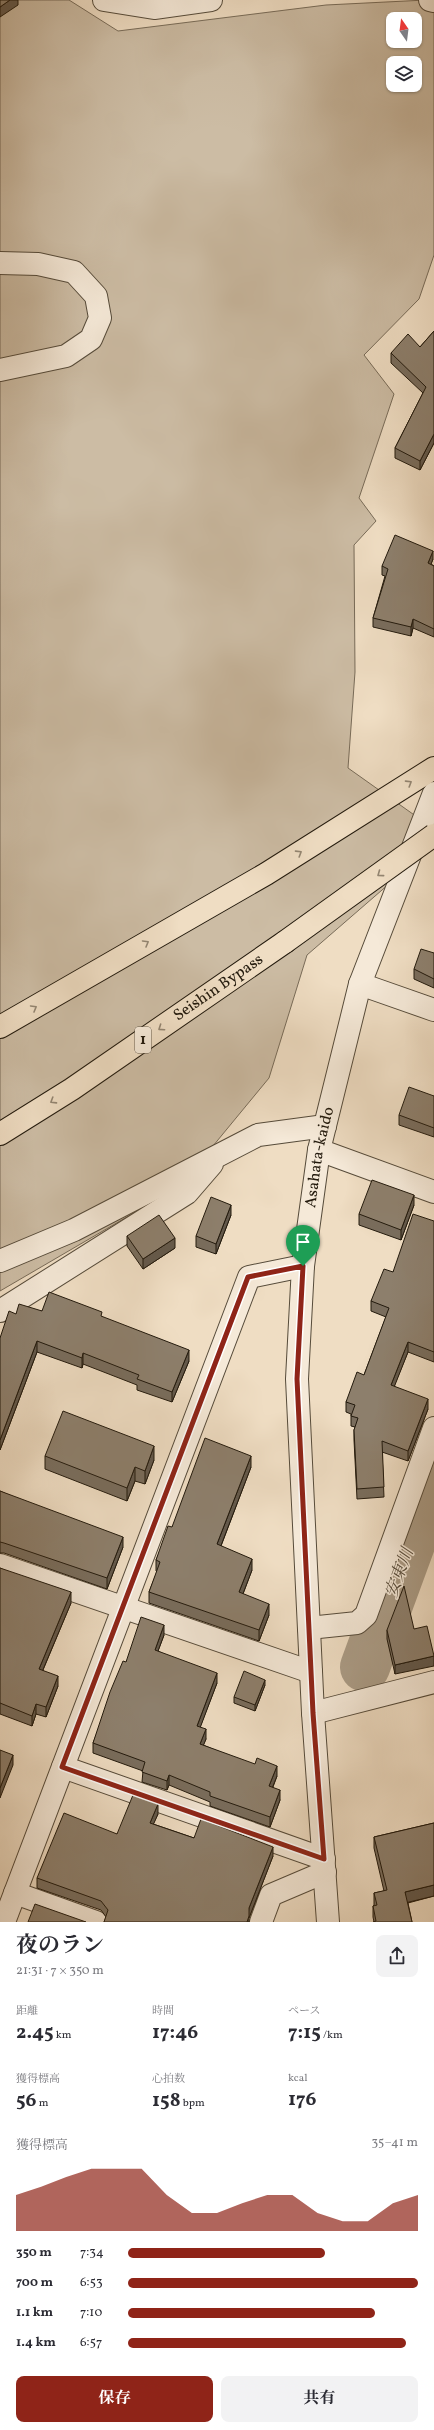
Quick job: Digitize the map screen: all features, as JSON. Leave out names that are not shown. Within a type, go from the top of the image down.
[{"type":"highway","points":[[0,1027],[266,874],[434,768]]},
{"type":"highway","name":"Seishin Bypass","points":[[0,1134],[72,1088],[285,942],[434,835]]},
{"type":"street","points":[[104,0],[154,8],[211,0]]},
{"type":"street","points":[[430,0],[434,1]]},
{"type":"street","points":[[0,264],[38,264],[74,272],[96,296],[100,318],[91,339],[66,356],[0,370]]},
{"type":"street","name":"Asahata-kaido","points":[[328,1922],[313,1713],[297,1379],[303,1266],[320,1150],[360,984],[434,793]]},
{"type":"street","points":[[360,984],[434,1010]]},
{"type":"street","points":[[0,1261],[74,1230],[258,1135],[325,1126]]},
{"type":"street","points":[[320,1150],[434,1192]]},
{"type":"street","points":[[0,1312],[187,1192],[219,1155]]},
{"type":"street","points":[[4,1922],[248,1277],[303,1266]]},
{"type":"street","points":[[309,1628],[358,1623],[366,1615],[434,1428]]},
{"type":"street","points":[[0,1565],[311,1672]]},
{"type":"street","points":[[313,1713],[434,1682]]},
{"type":"street","points":[[62,1767],[324,1865]]},
{"type":"street","points":[[261,1922],[271,1896],[324,1865]]},
{"type":"street","points":[[15,1893],[96,1922]]},
{"type":"shaded area","points":[[0,0],[69,0],[118,31],[326,5],[426,0],[434,3],[434,255],[419,299],[364,355],[394,394],[359,498],[376,521],[354,545],[355,672],[348,768],[434,829],[434,845],[307,955],[269,1078],[180,1186],[0,1291]]},
{"type":"building","points":[[0,0],[10,0],[0,7]]},
{"type":"building","points":[[434,331],[434,434],[420,461],[395,448],[426,387],[391,353],[408,334],[420,347]]},
{"type":"building","points":[[395,535],[433,551],[428,563],[434,566],[434,629],[413,619],[411,627],[373,618],[388,569],[382,566]]},
{"type":"building","points":[[421,949],[434,953],[434,979],[414,969]]},
{"type":"building","points":[[409,1087],[434,1096],[434,1128],[399,1115]]},
{"type":"building","points":[[372,1180],[414,1195],[401,1230],[359,1214]]},
{"type":"building","points":[[211,1197],[231,1205],[216,1244],[196,1236]]},
{"type":"building","points":[[413,1214],[434,1221],[434,1352],[408,1342],[391,1385],[428,1399],[408,1451],[382,1441],[384,1487],[357,1489],[354,1430],[358,1418],[351,1416],[355,1405],[346,1402],[357,1372],[364,1375],[389,1308],[371,1301],[384,1269],[393,1272]]},
{"type":"building","points":[[159,1215],[175,1238],[143,1259],[127,1236]]},
{"type":"building","points":[[49,1292],[102,1312],[101,1316],[189,1350],[172,1392],[137,1379],[139,1375],[83,1353],[82,1358],[37,1341],[0,1440],[0,1338],[9,1311],[16,1314],[19,1304],[42,1311]]},
{"type":"building","points":[[63,1411],[154,1446],[145,1471],[135,1467],[127,1488],[45,1456]]},
{"type":"building","points":[[205,1438],[251,1456],[217,1544],[252,1559],[239,1592],[269,1604],[259,1630],[149,1592],[160,1562],[156,1560],[168,1526],[172,1527]]},
{"type":"building","points":[[0,1491],[123,1537],[107,1578],[0,1542]]},
{"type":"building","points":[[0,1568],[71,1592],[39,1669],[58,1676],[46,1707],[36,1704],[32,1716],[0,1703]]},
{"type":"building","points":[[404,1586],[414,1629],[427,1626],[434,1656],[395,1665],[387,1630]]},
{"type":"building","points":[[141,1617],[164,1625],[155,1650],[217,1673],[197,1726],[206,1729],[200,1744],[255,1764],[257,1758],[277,1766],[269,1786],[280,1790],[270,1817],[210,1796],[210,1792],[169,1775],[167,1781],[142,1772],[145,1762],[93,1743],[110,1692],[123,1661],[126,1662]]},
{"type":"building","points":[[244,1671],[265,1680],[255,1705],[234,1697]]},
{"type":"building","points":[[0,1750],[13,1755],[0,1788]]},
{"type":"building","points":[[133,1795],[158,1804],[150,1823],[194,1838],[201,1819],[273,1847],[249,1908],[247,1922],[104,1922],[108,1910],[101,1901],[37,1878],[64,1813],[117,1834]]},
{"type":"building","points":[[434,1823],[434,1885],[405,1892],[412,1922],[373,1922],[376,1921],[373,1906],[377,1905],[374,1893],[387,1890],[374,1837]]},
{"type":"building","points":[[35,1904],[86,1922],[28,1922]]},
{"type":"waterway","name":"安東川","points":[[365,1667],[434,1479]]},
{"type":"route","points":[[303,1266],[297,1379],[313,1713],[324,1859],[62,1767],[248,1277],[303,1266]]}]
